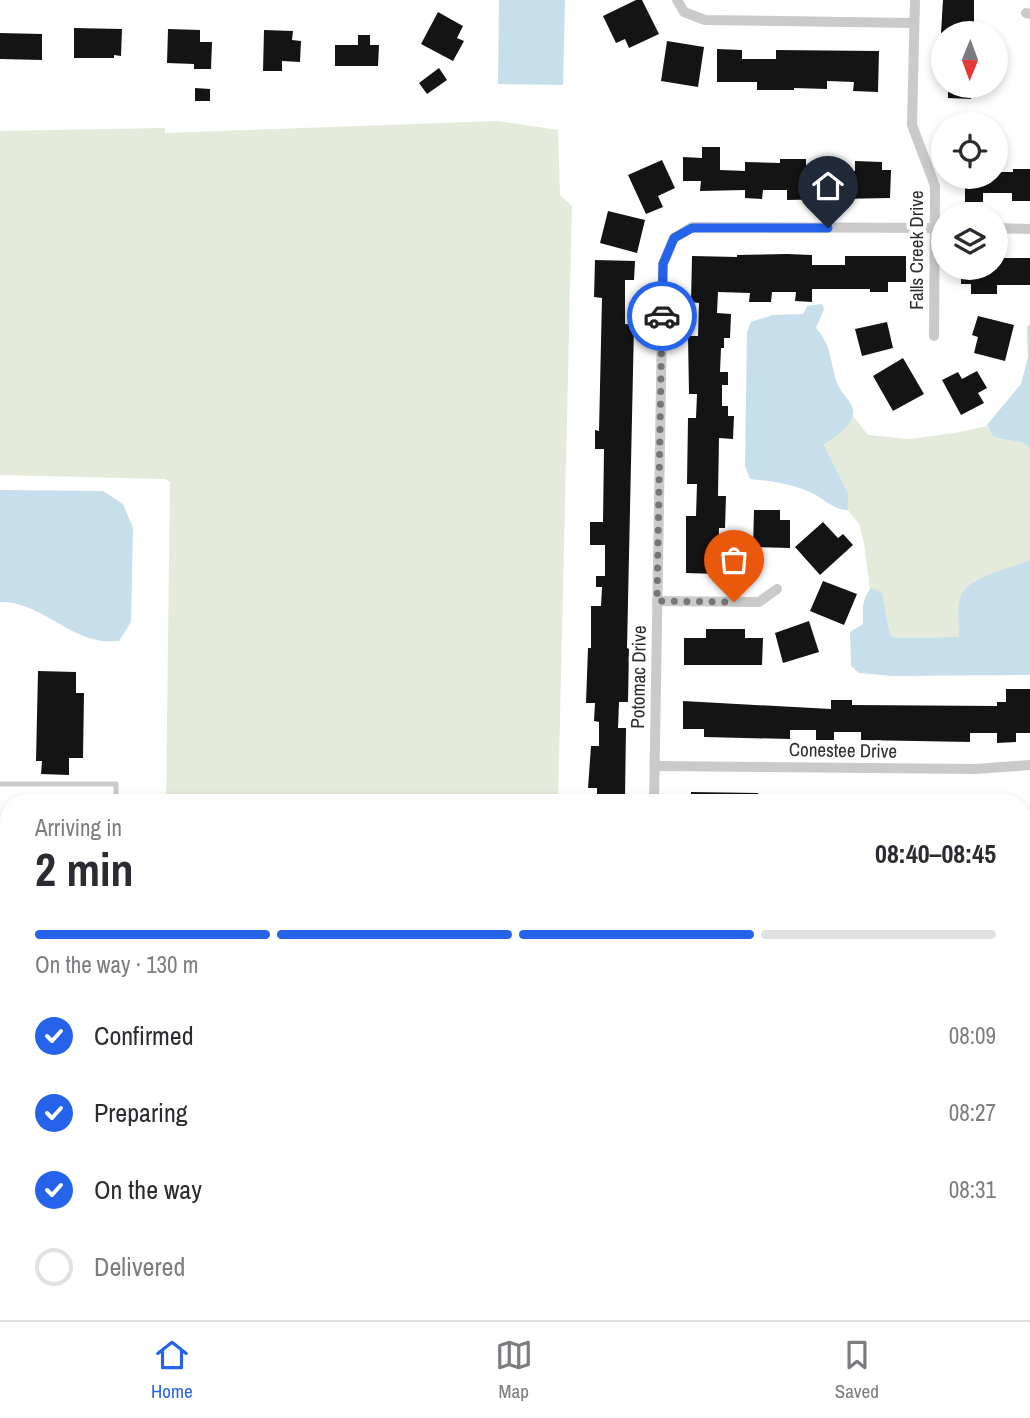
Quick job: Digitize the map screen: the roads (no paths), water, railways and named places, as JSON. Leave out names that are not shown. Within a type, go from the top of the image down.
[{"type":"street","points":[[677,0],[684,12],[705,20],[914,23]]},
{"type":"street","name":"Falls Creek Drive","points":[[915,0],[912,125],[935,186],[937,203]]},
{"type":"street","name":"Potomac Drive","points":[[654,794],[663,264],[674,238],[692,228],[931,228]]},
{"type":"street","points":[[1008,228],[1030,229]]},
{"type":"street","name":"Falls Creek Drive","points":[[934,336],[937,280]]},
{"type":"street","points":[[657,601],[759,602],[777,589]]},
{"type":"street","name":"Conestee Drive","points":[[655,766],[975,769],[1030,765]]},
{"type":"lane","points":[[0,784],[116,784],[116,794]]},
{"type":"water","points":[[499,0],[565,0],[563,85],[498,84]]},
{"type":"water","points":[[822,304],[824,309],[816,328],[829,350],[840,389],[853,410],[847,426],[824,445],[848,493],[848,510],[829,504],[797,487],[750,479],[745,466],[747,332],[751,322],[773,315],[803,314],[807,306]]},
{"type":"water","points":[[1030,325],[1030,448],[1023,443],[993,437],[987,425],[1021,384],[1028,357],[1027,326]]},
{"type":"water","points":[[0,490],[103,491],[123,504],[133,528],[131,622],[119,641],[102,641],[85,636],[26,607],[0,602]]},
{"type":"water","points":[[1030,560],[1030,675],[892,676],[859,673],[851,666],[850,632],[863,624],[864,601],[871,588],[882,593],[890,635],[896,638],[959,637],[960,598],[964,590],[990,574]]}]
